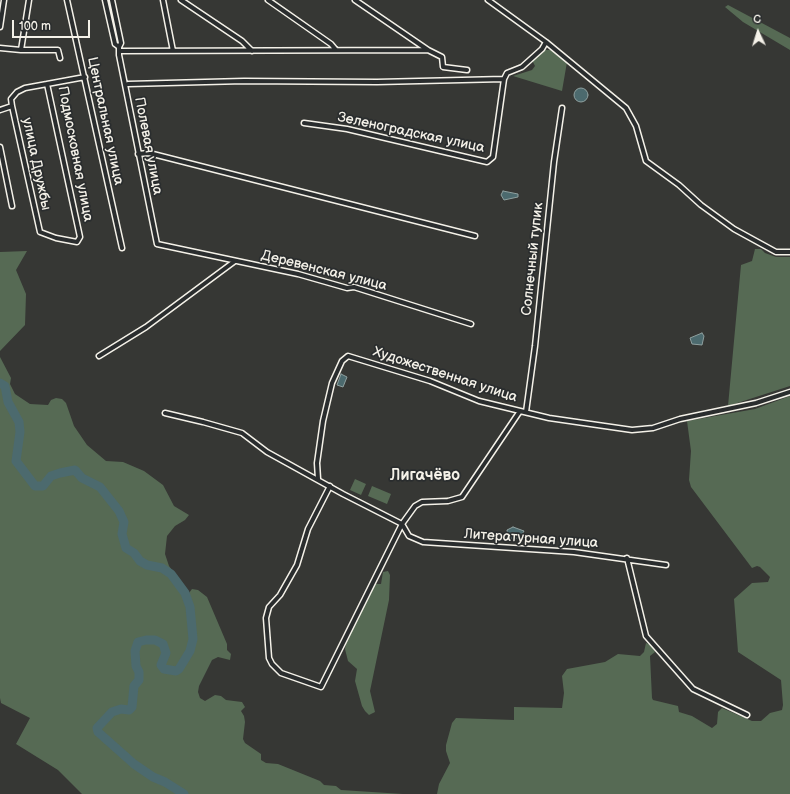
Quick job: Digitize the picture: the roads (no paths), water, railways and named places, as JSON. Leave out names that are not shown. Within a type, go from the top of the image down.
[{"type":"street","points":[[0,27],[4,0]]},
{"type":"street","points":[[21,50],[28,0]]},
{"type":"street","name":"Центральная улица","points":[[67,0],[122,248]]},
{"type":"street","name":"Полевая улица","points":[[105,0],[115,44],[119,49],[138,154],[157,244],[162,246]]},
{"type":"street","name":"Полевая улица","points":[[112,0],[121,43],[119,49]]},
{"type":"street","points":[[163,0],[173,50]]},
{"type":"street","points":[[181,0],[242,42],[252,51]]},
{"type":"street","points":[[268,0],[326,40],[336,50]]},
{"type":"street","points":[[355,0],[428,50],[442,57],[442,67],[467,70]]},
{"type":"street","points":[[488,0],[546,42],[630,112],[636,126],[646,161],[679,185],[700,205],[734,229],[776,252],[790,252]]},
{"type":"street","points":[[128,84],[244,81],[384,82],[504,79],[507,73],[522,67],[542,49],[546,42]]},
{"type":"street","points":[[0,48],[21,50],[58,50],[60,58]]},
{"type":"street","points":[[119,49],[252,51],[428,50]]},
{"type":"street","name":"Подмосковная улица","points":[[79,241],[80,237],[47,84],[85,77]]},
{"type":"street","name":"Зеленоградская улица","points":[[304,123],[346,129],[484,163],[491,160],[493,157],[504,79]]},
{"type":"street","name":"улица Дружбы","points":[[47,84],[25,88],[17,92],[11,99],[12,106],[40,232],[56,238],[76,242],[79,241]]},
{"type":"street","points":[[0,110],[12,106]]},
{"type":"street","name":"Солнечный тупик","points":[[526,412],[535,346],[554,162],[562,108]]},
{"type":"street","points":[[0,147],[12,206]]},
{"type":"street","points":[[138,154],[149,153],[475,236]]},
{"type":"street","name":"Деревенская улица","points":[[162,246],[169,246],[298,274],[347,288],[354,288],[471,324]]},
{"type":"street","points":[[99,356],[146,327],[235,261]]},
{"type":"street","name":"Художественная улица","points":[[318,479],[317,463],[323,421],[332,384],[342,361],[348,356],[430,381],[467,397],[520,411],[573,423],[632,430],[653,428],[680,419],[756,403],[790,392]]},
{"type":"street","points":[[330,486],[308,529],[297,565],[280,595],[268,611],[266,628],[269,658],[272,664],[281,673],[322,687],[402,524],[415,506],[422,502],[448,501],[462,497],[520,411]]},
{"type":"street","points":[[165,414],[203,422],[242,433],[268,452],[402,524]]},
{"type":"street","name":"Литературная улица","points":[[402,524],[406,532],[413,538],[431,543],[574,552],[627,558],[666,565]]},
{"type":"street","points":[[627,558],[646,636],[693,688],[747,715]]},
{"type":"water","points":[[581,88],[586,90],[588,95],[586,100],[581,102],[576,100],[574,95],[576,90]]},
{"type":"water","points":[[503,191],[518,194],[518,197],[504,200],[501,195]]},
{"type":"water","points":[[702,333],[704,336],[702,345],[692,344],[690,338]]},
{"type":"water","points":[[341,374],[347,377],[343,387],[337,385]]},
{"type":"water","points":[[513,527],[524,531],[520,538],[508,539],[507,530]]},
{"type":"waterway","points":[[0,383],[5,386],[8,402],[19,422],[20,432],[16,461],[35,486],[43,486],[51,476],[75,470],[82,478],[100,487],[119,511],[124,522],[122,534],[126,548],[134,553],[140,561],[147,565],[162,568],[171,574],[185,593],[190,607],[193,639],[190,651],[179,669],[176,671],[164,669],[161,665],[166,653],[163,644],[155,640],[138,642],[135,651],[139,680],[134,686],[132,707],[129,710],[121,709],[112,712],[97,728],[98,732],[134,764],[153,777],[165,782],[184,794]]},
{"type":"district","name":"Лигачёво","points":[[425,476]]}]
